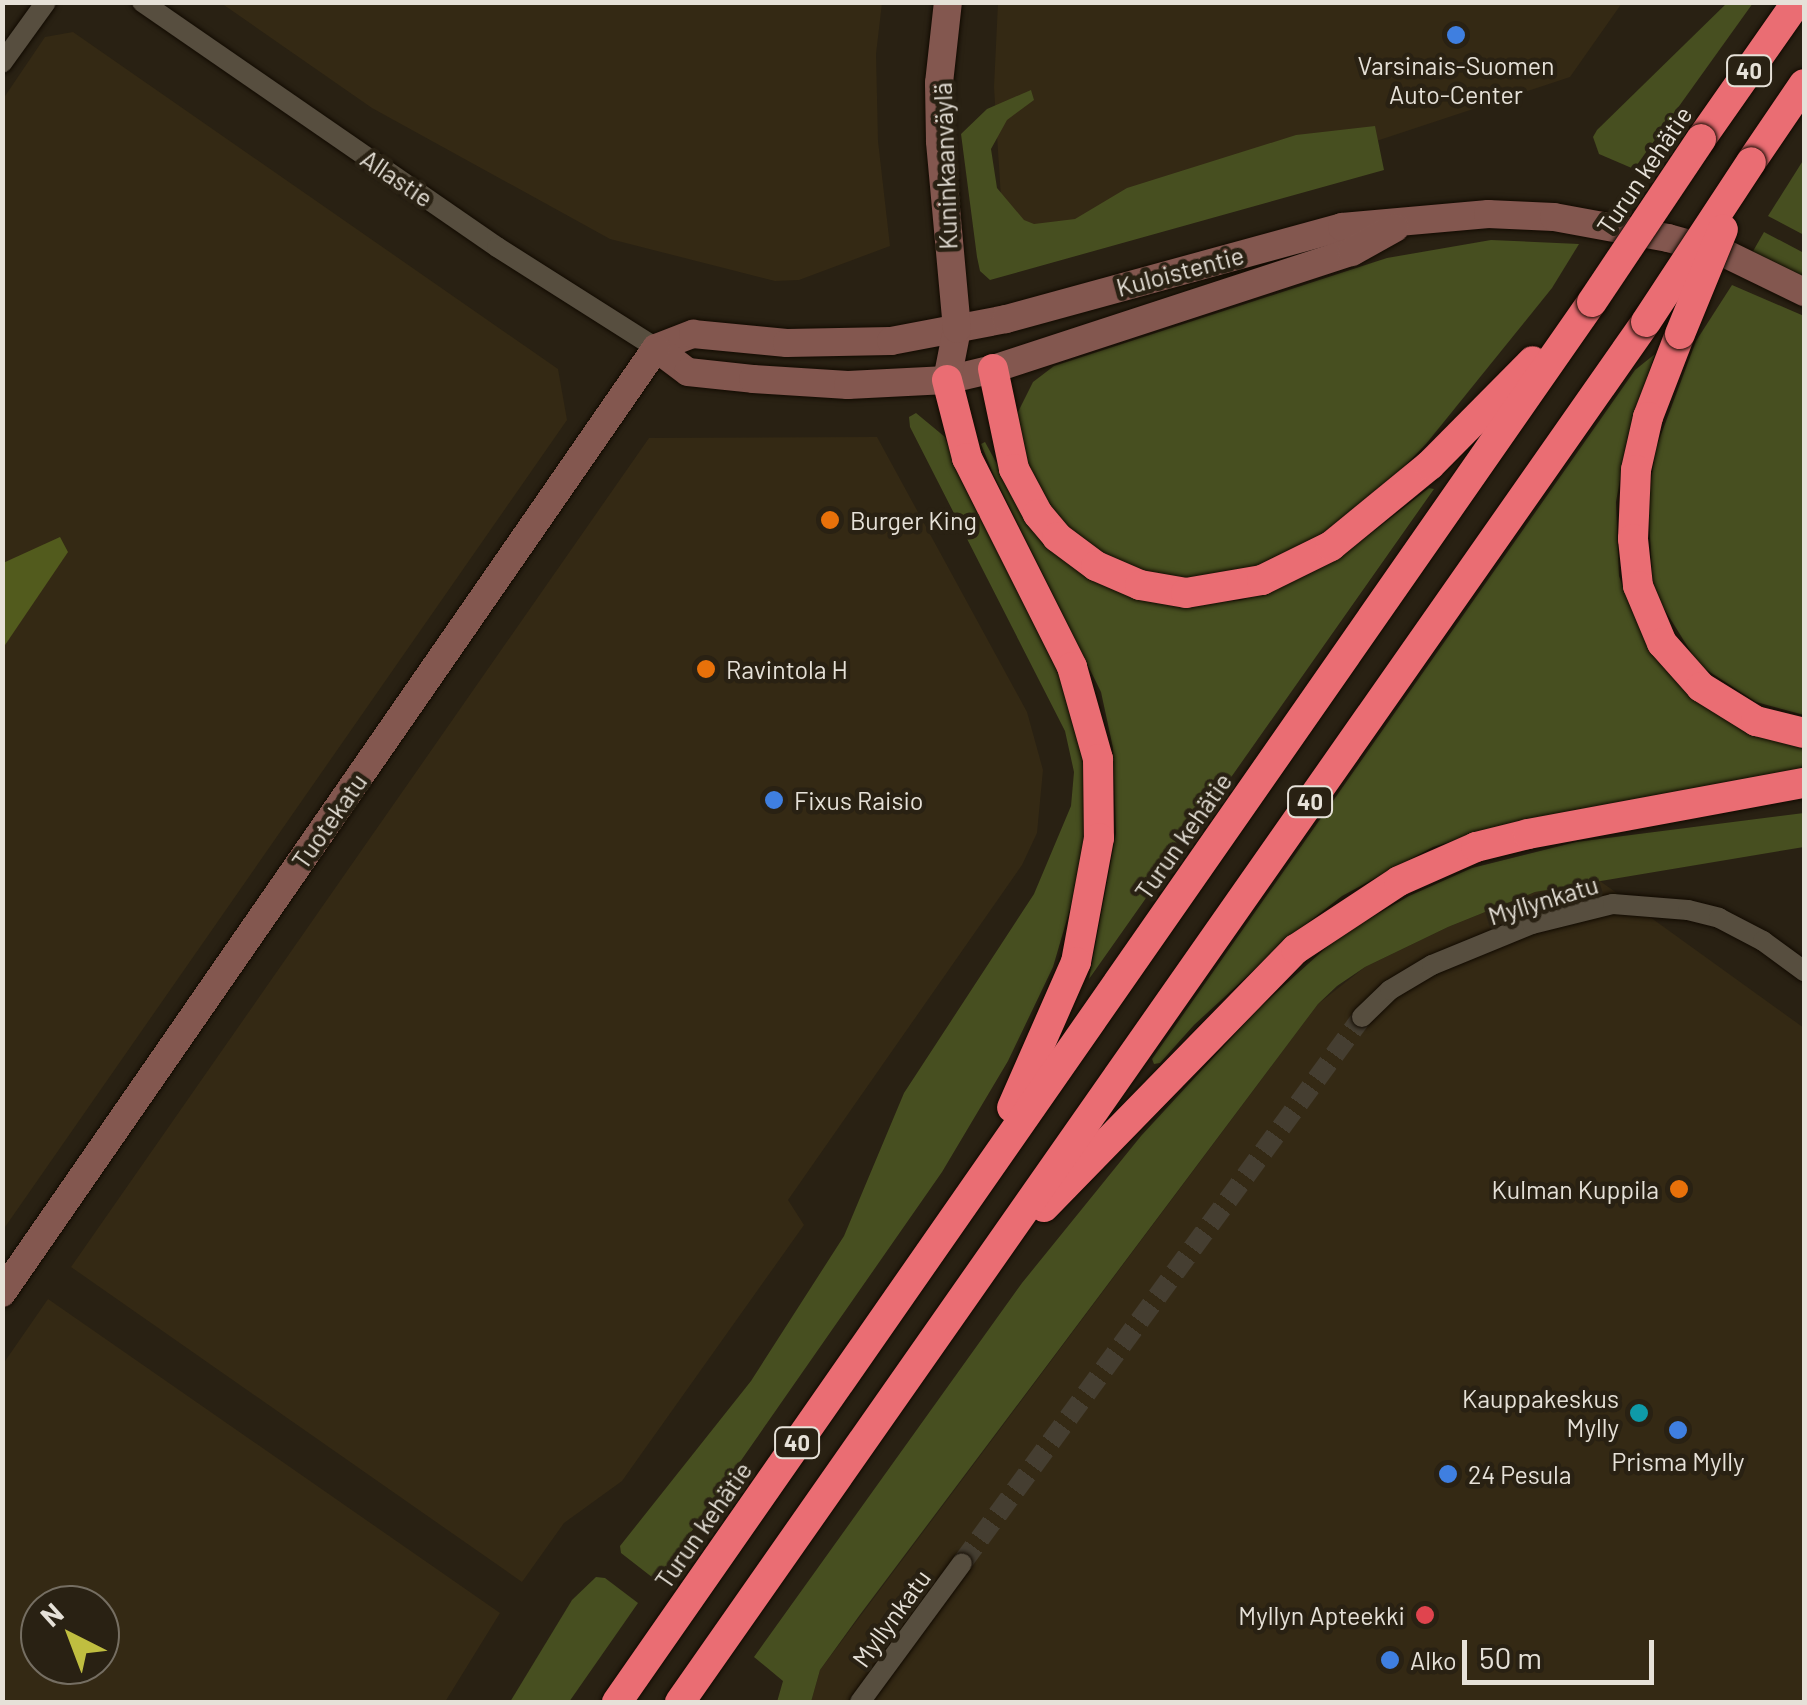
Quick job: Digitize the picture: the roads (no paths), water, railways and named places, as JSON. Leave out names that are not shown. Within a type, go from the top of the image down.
[{"type":"highway","name":"Turun kehätie","points":[[617,1702],[1797,2]]},
{"type":"highway","name":"40","points":[[680,1702],[1646,322],[1804,84]]},
{"type":"highway","points":[[1751,162],[1648,417],[1636,470],[1633,540],[1638,586],[1662,643],[1702,687],[1756,721],[1804,733]]},
{"type":"highway","points":[[993,369],[1014,469],[1038,514],[1057,537],[1096,566],[1140,585],[1160,591],[1212,591],[1294,567],[1369,519],[1430,465],[1592,302]]},
{"type":"highway","points":[[947,380],[974,474],[1072,666],[1098,759],[1100,799],[1093,881],[1076,962],[977,1183]]},
{"type":"highway","points":[[974,1282],[1268,975],[1362,902],[1476,847],[1804,784]]},
{"type":"street","points":[[2,64],[46,2]]},
{"type":"street","name":"Allastie","points":[[142,2],[497,247],[688,372],[848,385],[947,380],[993,369]]},
{"type":"street","name":"Kuninkaanväylä","points":[[947,380],[957,330],[940,140],[939,83],[948,2]]},
{"type":"street","name":"Kuloistentie","points":[[957,330],[1342,227],[1488,214],[1587,222],[1726,254],[1804,292]]},
{"type":"street","name":"Kuloistentie","points":[[993,369],[1352,252],[1404,222]]},
{"type":"street","points":[[656,348],[693,334],[829,344],[892,341],[957,330],[993,369]]},
{"type":"street","name":"Tuotekatu","points":[[2,1293],[656,348]]},
{"type":"street","name":"Myllynkatu","points":[[1362,1017],[1390,990],[1432,965],[1532,924],[1613,904],[1688,910],[1718,918],[1763,940],[1804,971]]},
{"type":"street","name":"Myllynkatu","points":[[860,1702],[962,1563]]},
{"type":"tunnel","points":[[962,1563],[1362,1017]]},
{"type":"place","name":"Varsinais-Suomen Auto-Center","points":[[1456,35]]},
{"type":"place","name":"Burger King","points":[[830,520]]},
{"type":"place","name":"Ravintola H","points":[[706,669]]},
{"type":"place","name":"Fixus Raisio","points":[[774,800]]},
{"type":"place","name":"Kulman Kuppila","points":[[1679,1189]]},
{"type":"place","name":"Kauppakeskus Mylly","points":[[1639,1413]]},
{"type":"place","name":"Prisma Mylly","points":[[1678,1430]]},
{"type":"place","name":"24 Pesula","points":[[1448,1474]]},
{"type":"place","name":"Myllyn Apteekki","points":[[1425,1615]]},
{"type":"place","name":"Alko","points":[[1390,1660]]}]
